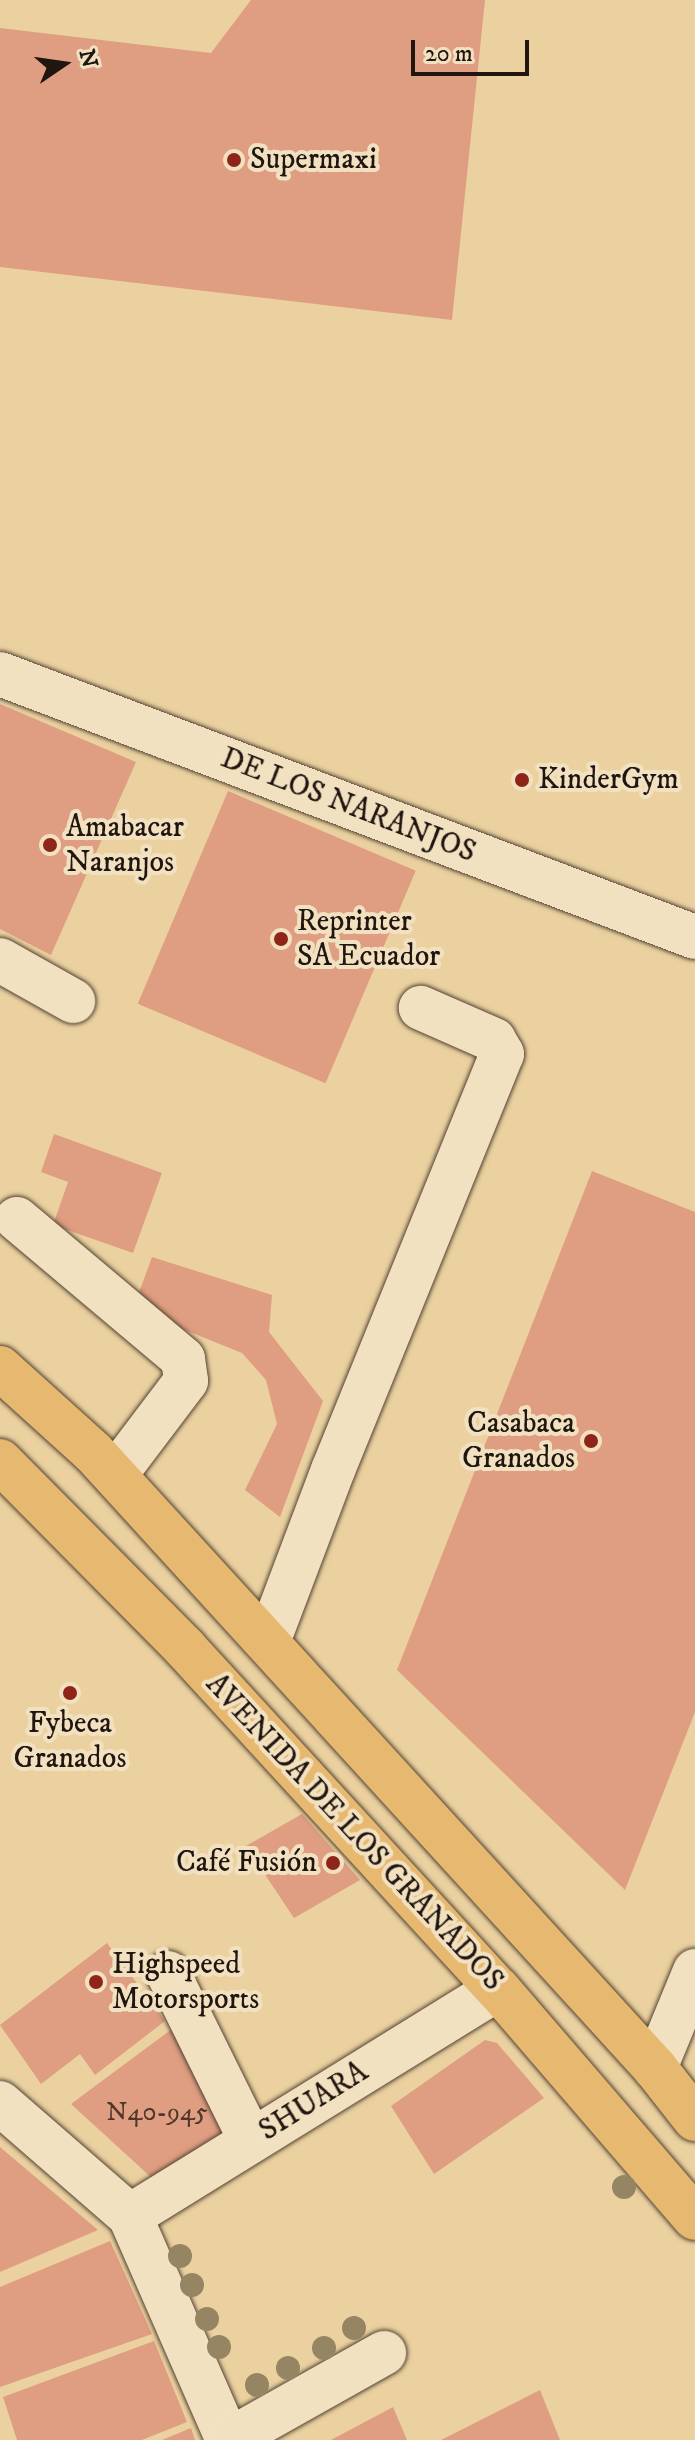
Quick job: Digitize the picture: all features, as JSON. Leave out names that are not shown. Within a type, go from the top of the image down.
[{"type":"main road","name":"AVENIDA DE LOS GRANADOS","points":[[0,1368],[115,1475],[655,2068],[695,2119]]},
{"type":"main road","name":"AVENIDA DE LOS GRANADOS","points":[[0,1461],[185,1648],[498,1989],[695,2218]]},
{"type":"street","name":"DE LOS NARANJOS","points":[[0,674],[695,937]]},
{"type":"street","points":[[0,960],[73,1001]]},
{"type":"street","points":[[268,1642],[333,1470],[502,1054],[494,1040],[421,1008]]},
{"type":"street","points":[[17,1219],[183,1359],[186,1381],[115,1475]]},
{"type":"street","points":[[655,2068],[695,1971]]},
{"type":"street","points":[[168,1973],[251,2141]]},
{"type":"street","name":"SHUARA","points":[[130,2216],[498,1989]]},
{"type":"street","points":[[0,2103],[130,2216],[228,2440],[384,2353]]},
{"type":"building","name":"Supermaxi","points":[[251,0],[485,0],[452,320],[0,267],[0,28],[211,53]]},
{"type":"building","name":"Amabacar Naranjos","points":[[0,704],[136,762],[51,955],[0,929]]},
{"type":"building","name":"Reprinter SA Ecuador","points":[[228,791],[416,871],[326,1083],[138,1004]]},
{"type":"building","points":[[54,1134],[162,1173],[133,1253],[53,1225],[68,1182],[41,1172]]},
{"type":"building","name":"Casabaca Granados","points":[[592,1171],[695,1212],[695,1712],[625,1890],[397,1670]]},
{"type":"building","points":[[152,1257],[272,1295],[269,1332],[323,1401],[280,1517],[245,1490],[277,1424],[266,1380],[242,1353],[133,1309]]},
{"type":"building","points":[[302,1814],[360,1880],[294,1918],[246,1846]]},
{"type":"building","name":"Highspeed Motorsports","points":[[107,1943],[165,2021],[95,2075],[80,2054],[41,2084],[0,2025]]},
{"type":"building","points":[[172,2029],[240,2123],[153,2179],[71,2104]]},
{"type":"building","points":[[485,2040],[497,2043],[544,2098],[434,2174],[391,2106]]},
{"type":"building","points":[[0,2147],[98,2230],[0,2272]]},
{"type":"building","points":[[110,2241],[152,2334],[0,2387],[0,2287]]},
{"type":"building","points":[[154,2341],[187,2422],[142,2440],[17,2440],[3,2397]]},
{"type":"building","points":[[540,2390],[560,2440],[441,2440]]},
{"type":"building","points":[[393,2407],[407,2440],[331,2440]]},
{"type":"building","points":[[191,2428],[195,2440],[162,2440]]},
{"type":"place","name":"Supermaxi","points":[[234,160]]},
{"type":"place","name":"KinderGym","points":[[522,780]]},
{"type":"place","name":"Amabacar Naranjos","points":[[50,845]]},
{"type":"place","name":"Reprinter SA Ecuador","points":[[281,939]]},
{"type":"place","name":"Casabaca Granados","points":[[591,1441]]},
{"type":"place","name":"Fybeca Granados","points":[[70,1693]]},
{"type":"place","name":"Café Fusión","points":[[333,1863]]},
{"type":"place","name":"Highspeed Motorsports","points":[[96,1982]]}]
